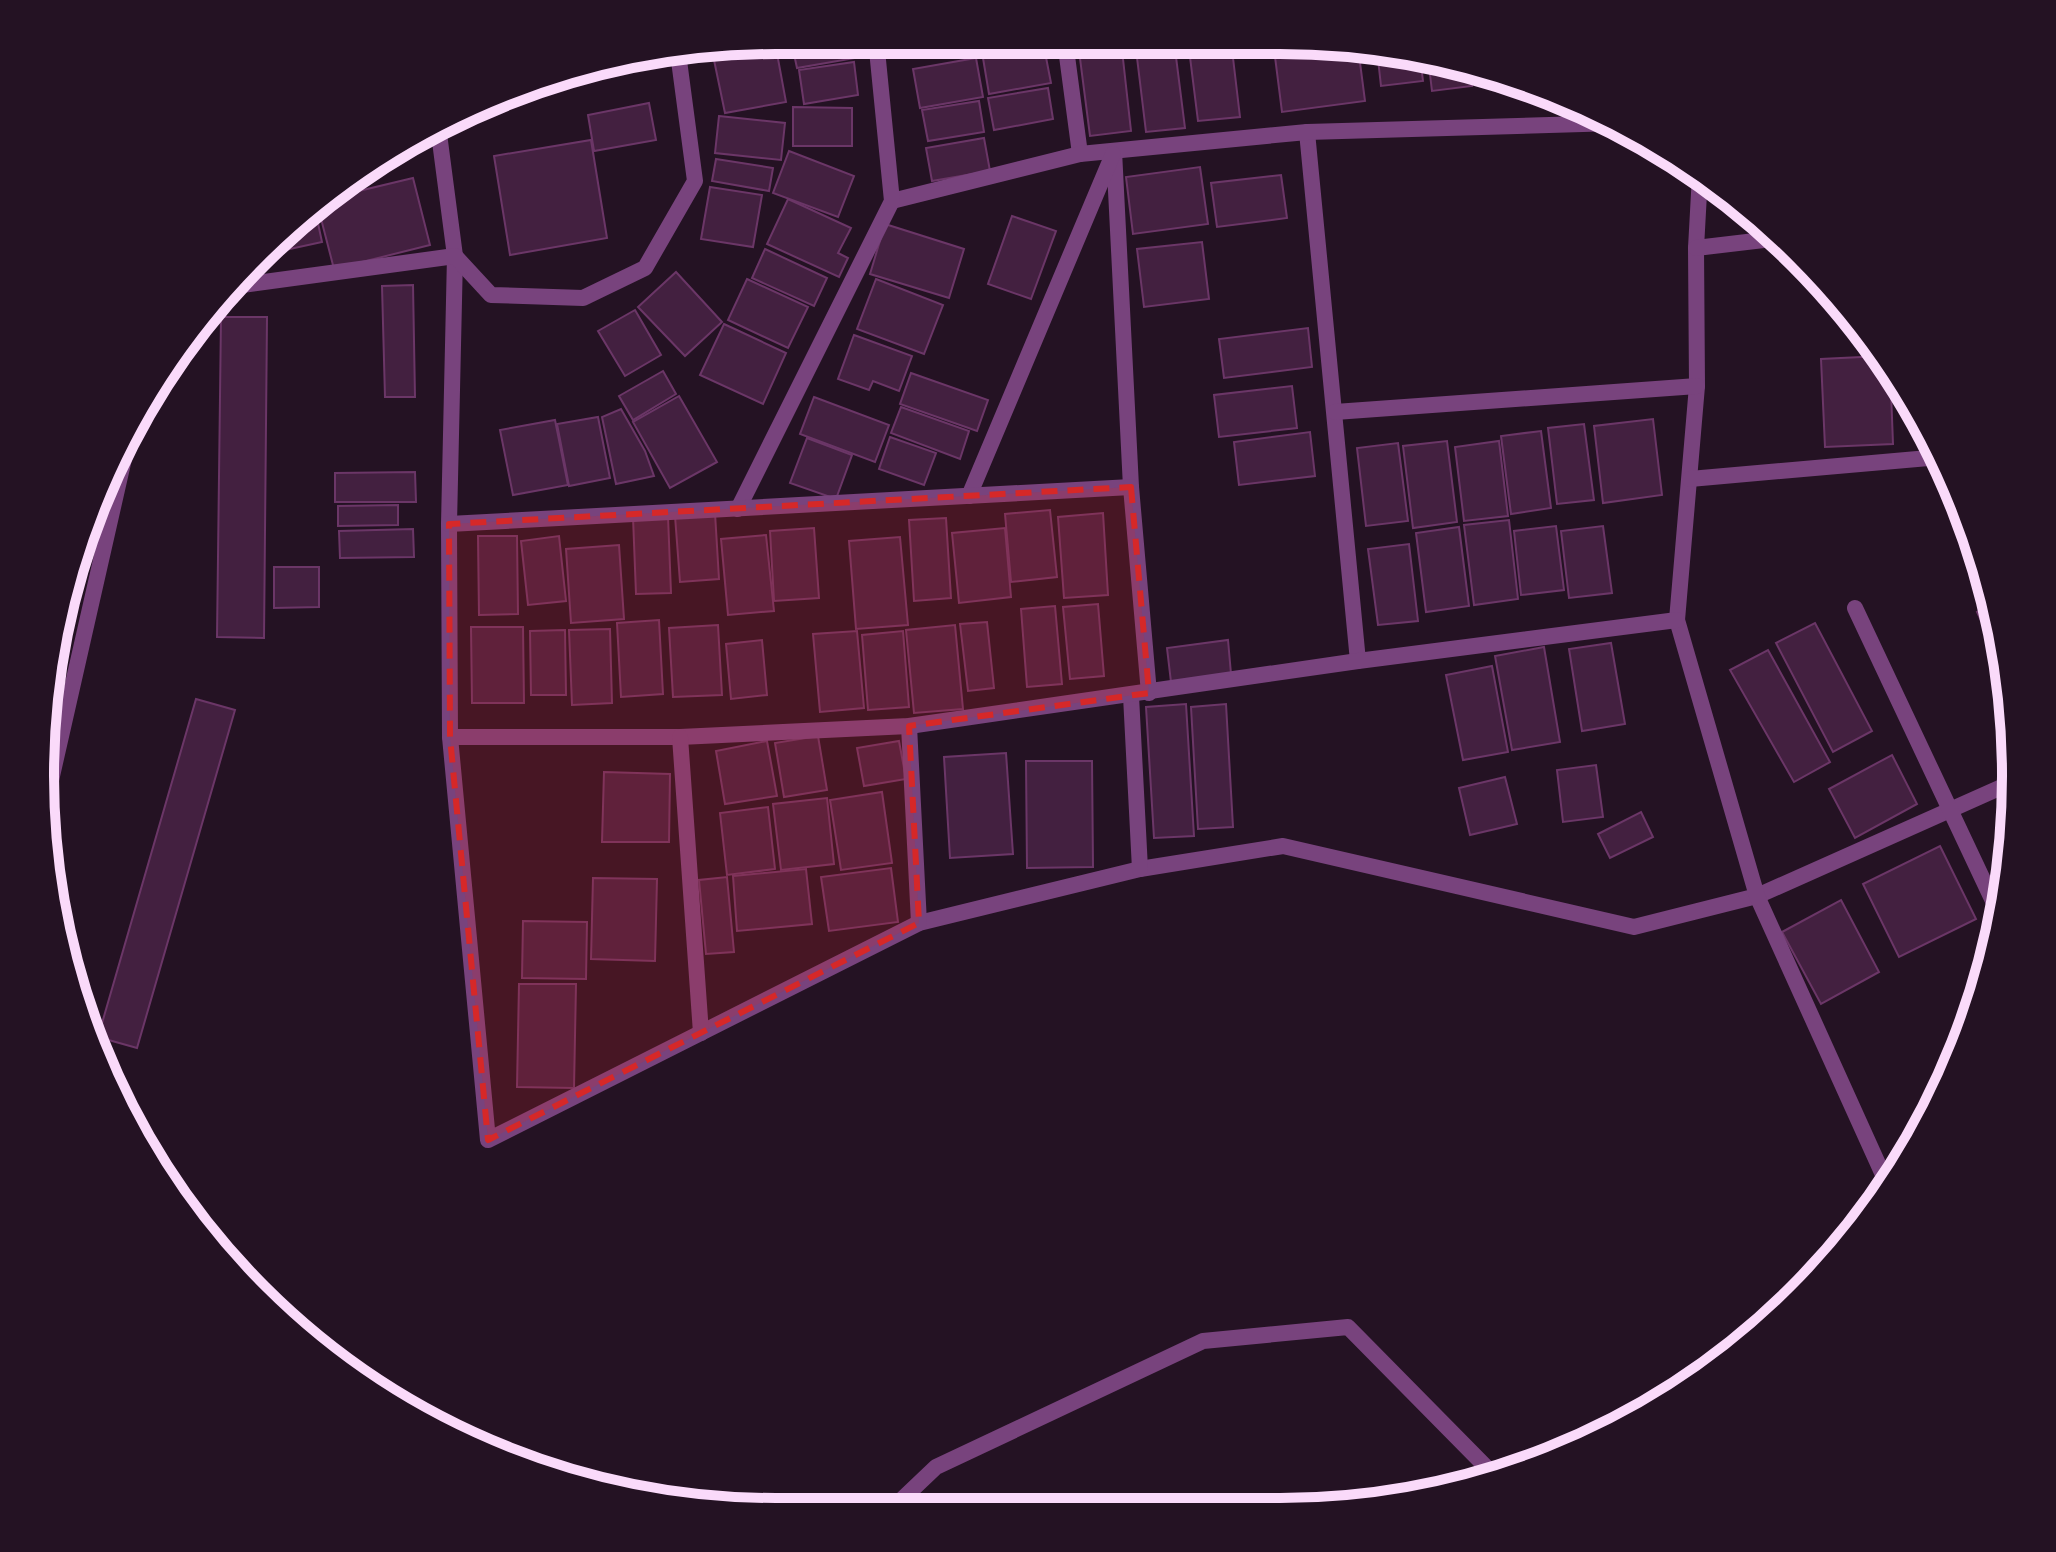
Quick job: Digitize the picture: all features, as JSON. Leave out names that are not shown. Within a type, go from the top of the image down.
[{"type":"street","points":[[738,509],[892,201],[877,54]]},
{"type":"street","points":[[1067,54],[1080,154]]},
{"type":"street","points":[[455,256],[491,295],[583,298],[645,268],[695,181],[679,61]]},
{"type":"street","points":[[892,201],[1080,154],[1307,132],[1589,124]]},
{"type":"street","points":[[1307,132],[1358,661]]},
{"type":"street","points":[[440,138],[455,256],[449,524],[450,737],[488,1140],[919,923],[1140,869],[1283,846],[1634,927],[1757,896],[2002,787]]},
{"type":"street","points":[[1114,151],[1131,487],[1149,693]]},
{"type":"street","points":[[969,496],[1114,151]]},
{"type":"street","points":[[1699,189],[1696,248],[1697,386],[1677,620],[1757,896],[1882,1173]]},
{"type":"street","points":[[1696,248],[1764,240]]},
{"type":"street","points":[[247,284],[455,256]]},
{"type":"street","points":[[1335,412],[1697,386]]},
{"type":"street","points":[[1690,479],[1928,458]]},
{"type":"street","points":[[449,524],[1131,487]]},
{"type":"street","points":[[55,761],[112,493]]},
{"type":"street","points":[[1855,608],[1991,898]]},
{"type":"street","points":[[450,737],[680,737],[909,726],[1358,661],[1677,620]]},
{"type":"street","points":[[1131,696],[1140,869]]},
{"type":"street","points":[[909,726],[919,923]]},
{"type":"street","points":[[680,737],[701,1033]]},
{"type":"street","points":[[903,1498],[936,1467],[1203,1341],[1348,1327],[1486,1467]]},
{"type":"highlighted area","points":[[1131,487],[1149,693],[909,726],[919,923],[488,1140],[450,737],[449,524]]},
{"type":"building","points":[[777,54],[786,102],[725,113],[714,60]]},
{"type":"building","points":[[794,54],[854,54],[855,58],[797,68]]},
{"type":"building","points":[[1005,54],[1045,54],[1051,83],[989,94],[983,58]]},
{"type":"building","points":[[1079,54],[1122,54],[1131,131],[1090,136]]},
{"type":"building","points":[[1137,54],[1176,54],[1185,128],[1146,132]]},
{"type":"building","points":[[1190,54],[1233,54],[1240,117],[1198,121]]},
{"type":"building","points":[[1275,54],[1360,59],[1365,101],[1282,112]]},
{"type":"building","points":[[976,58],[983,97],[920,108],[913,69]]},
{"type":"building","points":[[1378,61],[1421,68],[1423,81],[1381,86]]},
{"type":"building","points":[[854,62],[858,95],[804,104],[799,70]]},
{"type":"building","points":[[1429,70],[1471,80],[1472,86],[1432,91]]},
{"type":"building","points":[[1048,88],[1053,119],[994,130],[988,98]]},
{"type":"building","points":[[979,101],[984,132],[928,141],[922,110]]},
{"type":"building","points":[[649,103],[656,140],[594,151],[588,115]]},
{"type":"building","points":[[793,107],[852,108],[852,146],[793,146]]},
{"type":"building","points":[[719,116],[785,123],[781,160],[715,153]]},
{"type":"building","points":[[984,138],[990,171],[932,181],[926,148]]},
{"type":"building","points":[[591,140],[607,238],[510,255],[494,156]]},
{"type":"building","points":[[789,151],[854,176],[838,217],[773,193]]},
{"type":"building","points":[[716,159],[773,168],[769,191],[712,181]]},
{"type":"building","points":[[1200,167],[1208,224],[1133,234],[1126,177]]},
{"type":"building","points":[[1281,175],[1287,218],[1217,227],[1211,183]]},
{"type":"building","points":[[413,178],[430,245],[334,269],[320,216],[350,193]]},
{"type":"building","points":[[710,187],[762,195],[753,247],[701,239]]},
{"type":"building","points":[[788,199],[851,228],[838,253],[848,258],[839,277],[767,244]]},
{"type":"building","points":[[1012,216],[1056,231],[1031,299],[988,284]]},
{"type":"building","points":[[317,219],[322,242],[280,251]]},
{"type":"building","points":[[885,224],[964,249],[949,298],[870,274]]},
{"type":"building","points":[[1202,242],[1209,299],[1144,307],[1137,249]]},
{"type":"building","points":[[765,249],[827,278],[814,306],[752,278]]},
{"type":"building","points":[[676,272],[722,322],[685,356],[638,307]]},
{"type":"building","points":[[747,279],[808,307],[788,348],[728,320]]},
{"type":"building","points":[[876,279],[943,305],[924,354],[857,329]]},
{"type":"building","points":[[413,285],[415,397],[385,397],[382,286]]},
{"type":"building","points":[[635,310],[661,355],[625,376],[598,331]]},
{"type":"building","points":[[221,317],[267,317],[264,638],[217,637]]},
{"type":"building","points":[[724,324],[786,353],[763,404],[700,375]]},
{"type":"building","points":[[1308,328],[1312,367],[1224,378],[1219,339]]},
{"type":"building","points":[[854,335],[912,356],[899,391],[873,381],[869,390],[838,379]]},
{"type":"building","points":[[1867,357],[1891,393],[1893,444],[1825,447],[1821,359]]},
{"type":"building","points":[[663,371],[676,394],[633,420],[619,396]]},
{"type":"building","points":[[911,373],[988,400],[977,431],[900,404]]},
{"type":"building","points":[[1292,386],[1297,428],[1219,437],[1214,395]]},
{"type":"building","points":[[679,396],[717,462],[670,488],[633,422]]},
{"type":"building","points":[[814,397],[889,425],[875,462],[800,434]]},
{"type":"building","points":[[901,407],[969,431],[960,459],[891,433]]},
{"type":"building","points":[[621,409],[645,451],[654,476],[616,484],[602,417]]},
{"type":"building","points":[[598,417],[610,478],[569,486],[557,424]]},
{"type":"building","points":[[1653,419],[1662,495],[1603,503],[1594,426]]},
{"type":"building","points":[[555,420],[568,485],[513,495],[500,430]]},
{"type":"building","points":[[1584,424],[1594,500],[1557,504],[1548,428]]},
{"type":"building","points":[[1541,431],[1551,508],[1511,514],[1501,436]]},
{"type":"building","points":[[1310,432],[1315,476],[1239,485],[1234,442]]},
{"type":"building","points":[[890,437],[936,453],[924,485],[879,469]]},
{"type":"building","points":[[807,438],[852,455],[836,499],[790,483]]},
{"type":"building","points":[[1447,441],[1457,522],[1413,528],[1403,446]]},
{"type":"building","points":[[1499,441],[1508,516],[1464,521],[1455,447]]},
{"type":"building","points":[[1398,443],[1408,521],[1366,526],[1357,448]]},
{"type":"building","points":[[415,472],[416,502],[335,502],[335,473]]},
{"type":"building","points":[[398,505],[398,525],[338,526],[338,506]]},
{"type":"building","points":[[1050,510],[1057,577],[1011,582],[1005,514]]},
{"type":"building","points":[[715,513],[719,579],[680,582],[675,516]]},
{"type":"building","points":[[1103,513],[1108,595],[1064,598],[1058,517]]},
{"type":"building","points":[[668,516],[671,593],[636,594],[633,517]]},
{"type":"building","points":[[946,518],[951,598],[914,601],[909,520]]},
{"type":"building","points":[[1509,520],[1518,599],[1474,605],[1464,525]]},
{"type":"building","points":[[1556,526],[1564,590],[1521,595],[1514,531]]},
{"type":"building","points":[[1603,526],[1612,593],[1569,598],[1561,531]]},
{"type":"building","points":[[1459,527],[1469,606],[1426,612],[1416,533]]},
{"type":"building","points":[[814,528],[819,598],[774,601],[770,531]]},
{"type":"building","points":[[1005,528],[1011,597],[959,603],[952,533]]},
{"type":"building","points":[[413,529],[414,557],[340,558],[339,531]]},
{"type":"building","points":[[766,535],[774,611],[728,615],[721,539]]},
{"type":"building","points":[[478,536],[517,536],[518,614],[479,615]]},
{"type":"building","points":[[559,536],[566,601],[528,605],[521,541]]},
{"type":"building","points":[[900,537],[908,625],[856,629],[849,541]]},
{"type":"building","points":[[1409,544],[1418,621],[1378,625],[1368,549]]},
{"type":"building","points":[[619,545],[624,619],[571,623],[566,549]]},
{"type":"building","points":[[274,567],[319,567],[319,607],[274,608]]},
{"type":"building","points":[[1098,604],[1104,676],[1070,679],[1063,607]]},
{"type":"building","points":[[1055,606],[1062,684],[1027,687],[1021,609]]},
{"type":"building","points":[[1982,610],[1988,636],[1977,612]]},
{"type":"building","points":[[659,620],[663,694],[621,697],[617,623]]},
{"type":"building","points":[[987,622],[994,688],[968,691],[960,624]]},
{"type":"building","points":[[1815,623],[1872,731],[1833,752],[1776,643]]},
{"type":"building","points":[[718,625],[722,695],[673,697],[669,628]]},
{"type":"building","points":[[955,625],[963,709],[914,713],[906,630]]},
{"type":"building","points":[[471,627],[523,627],[524,703],[472,703]]},
{"type":"building","points":[[610,629],[612,703],[572,705],[569,630]]},
{"type":"building","points":[[565,630],[566,695],[531,695],[530,631]]},
{"type":"building","points":[[857,631],[864,708],[820,712],[813,634]]},
{"type":"building","points":[[903,631],[909,707],[868,710],[862,635]]},
{"type":"building","points":[[762,640],[767,695],[731,699],[726,644]]},
{"type":"building","points":[[1228,640],[1231,674],[1171,682],[1167,648]]},
{"type":"building","points":[[1611,643],[1625,724],[1582,731],[1569,649]]},
{"type":"building","points":[[1544,647],[1560,742],[1512,750],[1495,656]]},
{"type":"building","points":[[1768,650],[1830,762],[1794,782],[1730,670]]},
{"type":"building","points":[[1492,666],[1508,752],[1463,760],[1446,675]]},
{"type":"building","points":[[196,699],[235,710],[137,1048],[104,1039],[100,1029]]},
{"type":"building","points":[[1186,704],[1194,836],[1154,838],[1146,707]]},
{"type":"building","points":[[1226,704],[1233,827],[1198,829],[1191,707]]},
{"type":"building","points":[[818,736],[827,790],[784,797],[775,743]]},
{"type":"building","points":[[767,741],[777,796],[725,804],[716,751]]},
{"type":"building","points":[[899,741],[906,779],[864,786],[857,748]]},
{"type":"building","points":[[1006,753],[1013,854],[950,858],[944,757]]},
{"type":"building","points":[[1892,755],[1917,804],[1855,838],[1829,789]]},
{"type":"building","points":[[1026,761],[1092,761],[1093,867],[1027,868]]},
{"type":"building","points":[[1596,765],[1603,817],[1563,822],[1557,770]]},
{"type":"building","points":[[604,772],[670,774],[669,842],[602,842]]},
{"type":"building","points":[[1505,777],[1517,824],[1470,835],[1459,788]]},
{"type":"building","points":[[882,792],[892,863],[841,870],[830,800]]},
{"type":"building","points":[[827,798],[834,864],[781,870],[773,804]]},
{"type":"building","points":[[768,807],[775,869],[727,875],[720,813]]},
{"type":"building","points":[[1641,812],[1653,837],[1610,858],[1598,834]]},
{"type":"building","points":[[1940,846],[1976,919],[1899,957],[1863,884]]},
{"type":"building","points":[[891,868],[898,922],[829,931],[821,877]]},
{"type":"building","points":[[806,869],[812,924],[737,931],[733,876]]},
{"type":"building","points":[[727,877],[734,952],[706,954],[699,880]]},
{"type":"building","points":[[593,878],[657,879],[655,961],[591,959]]},
{"type":"building","points":[[1841,900],[1879,972],[1821,1004],[1782,932]]},
{"type":"building","points":[[523,921],[587,922],[586,979],[522,978]]},
{"type":"building","points":[[519,984],[576,984],[574,1088],[517,1087]]}]
